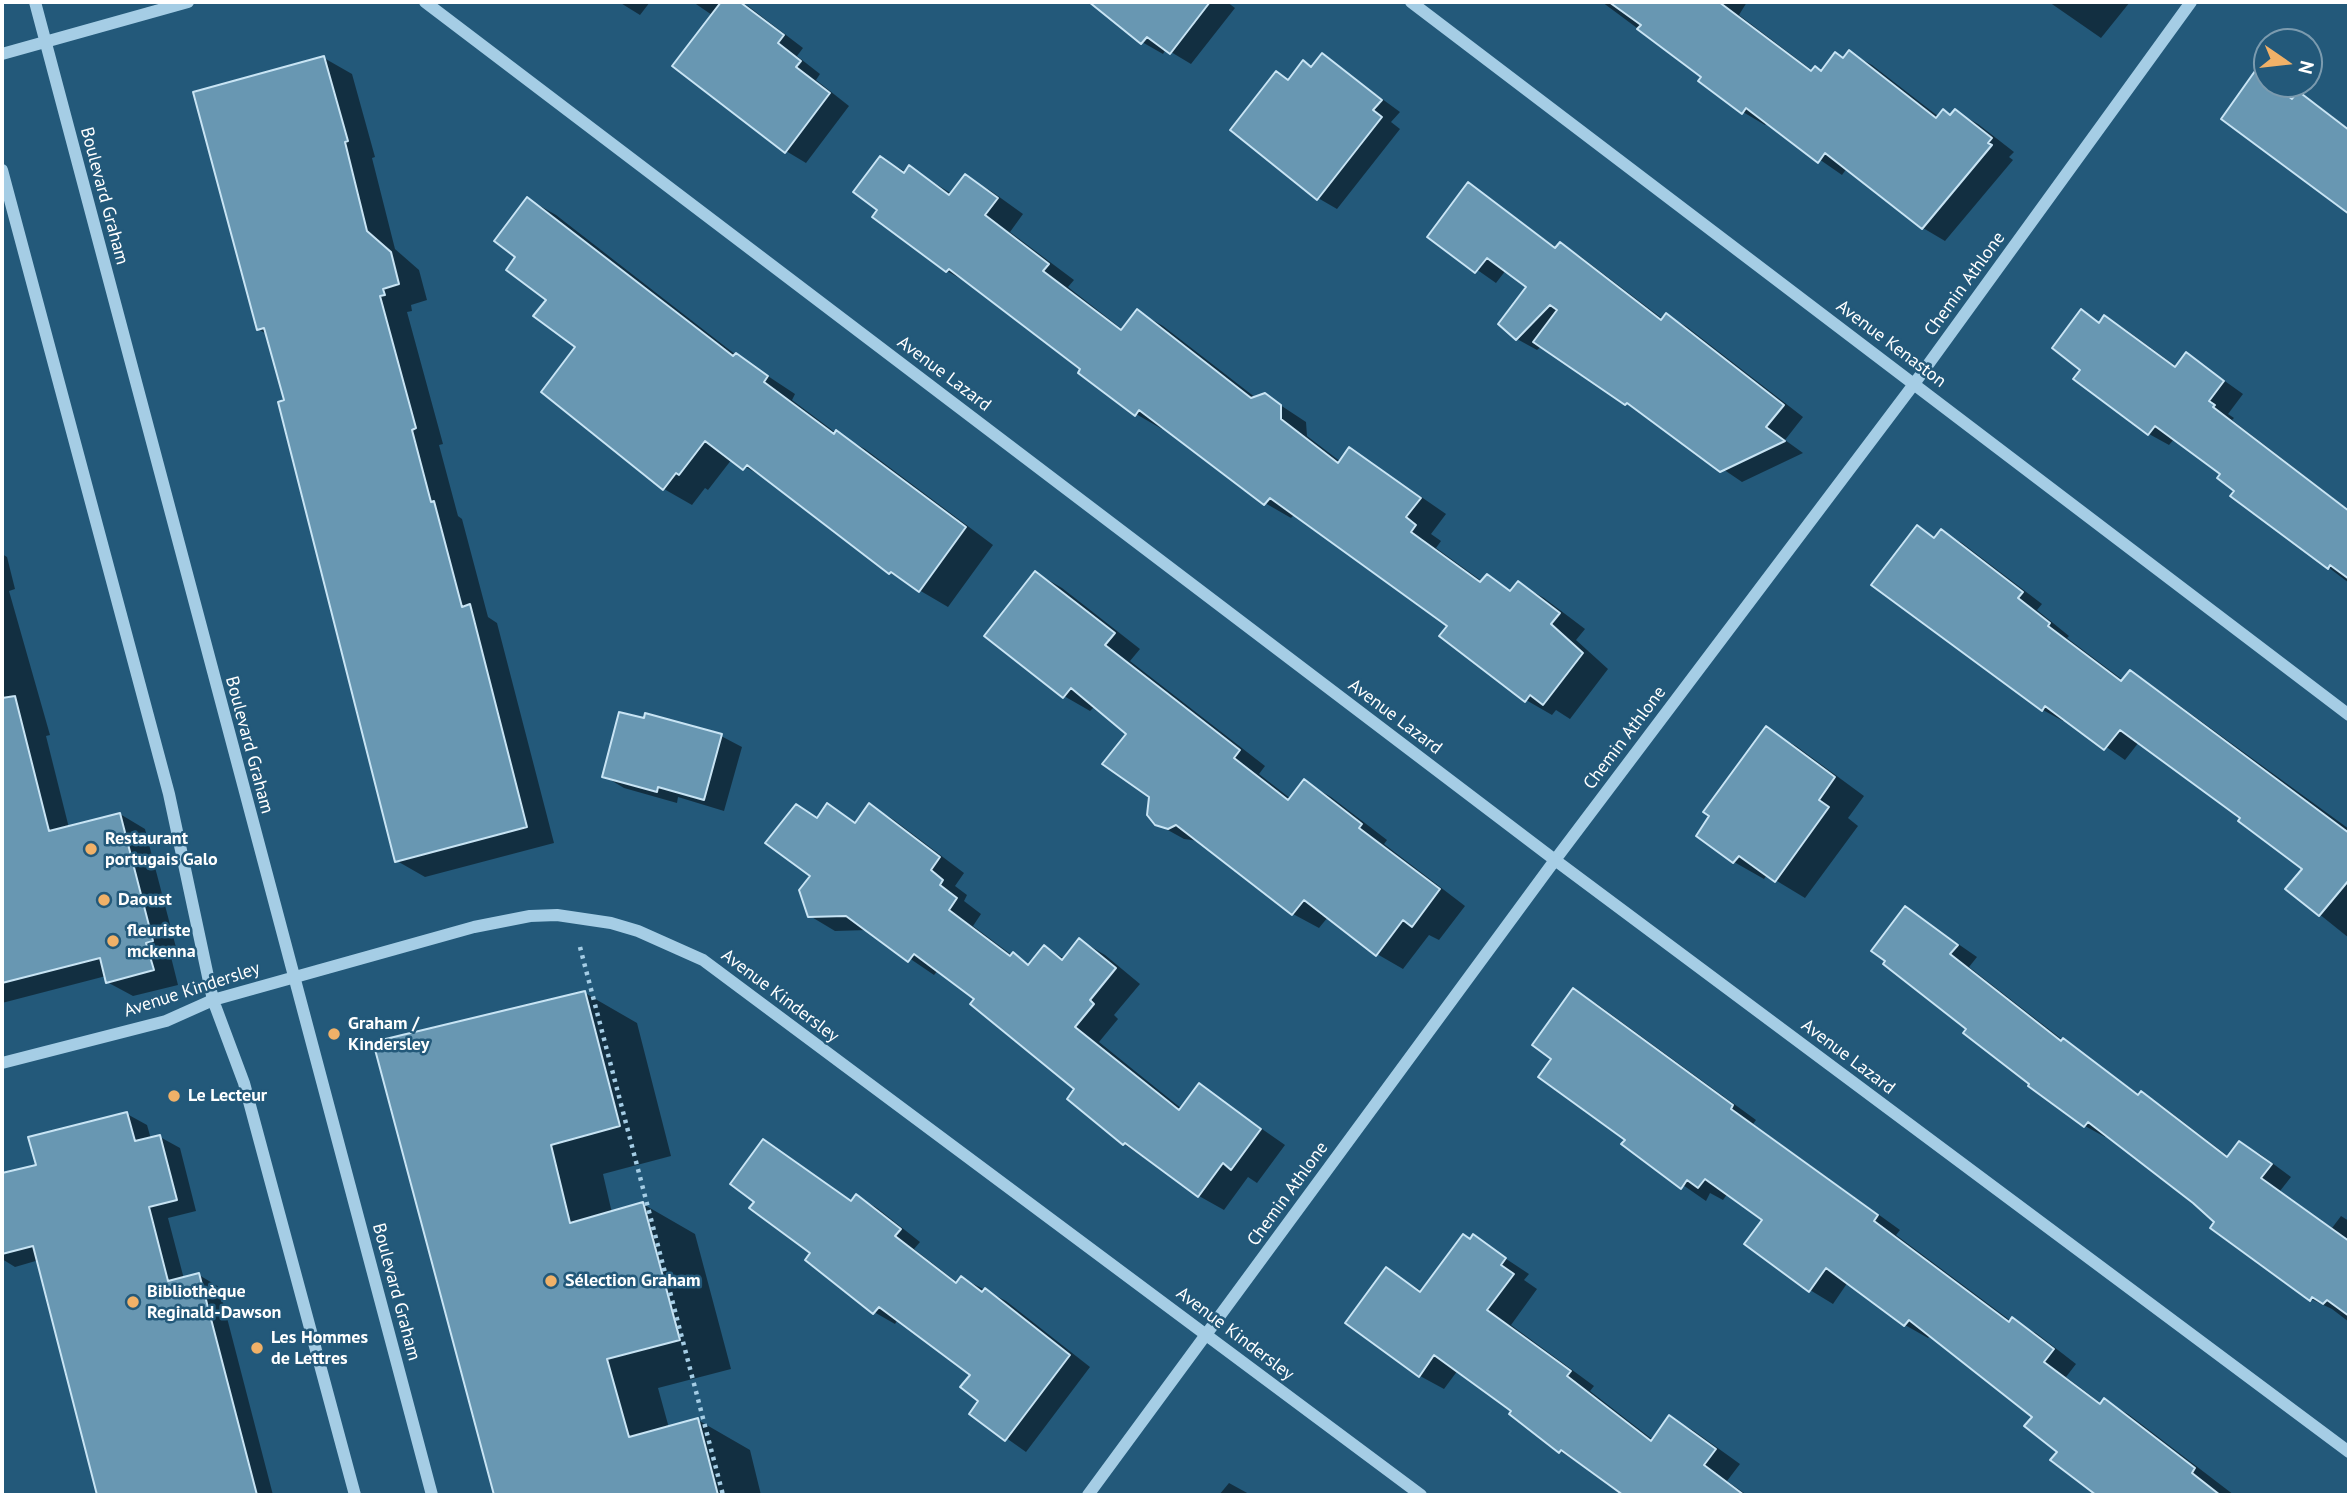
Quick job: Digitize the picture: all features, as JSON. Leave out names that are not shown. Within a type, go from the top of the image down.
[{"type":"street","name":"Boulevard Graham","points":[[35,2],[432,1495]]},
{"type":"street","points":[[2,54],[188,2]]},
{"type":"street","name":"Avenue Lazard","points":[[425,2],[1555,860],[2349,1452]]},
{"type":"street","name":"Avenue Kenaston","points":[[1410,2],[2349,715]]},
{"type":"street","name":"Chemin Athlone","points":[[1088,1495],[1555,860],[1914,384],[2191,2]]},
{"type":"street","points":[[2,170],[169,794],[213,1000],[244,1083],[355,1495]]},
{"type":"street","name":"Avenue Kindersley","points":[[2,1063],[166,1021],[213,1000],[474,927],[530,916],[584,918],[638,931],[703,960],[1421,1495]]},
{"type":"path","points":[[579,943],[723,1495]]},
{"type":"building","points":[[721,2],[740,2],[784,35],[778,43],[801,61],[796,67],[830,93],[785,153],[672,66]]},
{"type":"building","points":[[1089,2],[1210,2],[1170,54],[1147,37],[1141,44]]},
{"type":"building","points":[[1609,2],[1719,2],[1811,71],[1815,66],[1821,71],[1835,52],[1843,58],[1849,50],[1936,118],[1943,109],[1950,115],[1955,109],[1992,138],[1988,143],[1992,145],[1922,229],[1825,153],[1818,163],[1746,108],[1742,114],[1698,81],[1701,77],[1637,29],[1641,25]]},
{"type":"building","points":[[1322,53],[1382,100],[1373,110],[1382,117],[1317,200],[1230,130],[1276,71],[1288,80],[1303,60],[1311,67]]},
{"type":"building","points":[[324,56],[348,141],[345,142],[367,231],[391,252],[399,284],[383,289],[385,295],[380,296],[416,428],[412,430],[431,502],[434,501],[462,607],[470,604],[527,827],[395,862],[278,402],[284,400],[264,328],[257,330],[193,92]]},
{"type":"building","points":[[2253,74],[2253,98],[2307,98],[2349,130],[2349,214],[2221,119]]},
{"type":"building","points":[[880,156],[904,173],[909,165],[949,195],[965,174],[998,198],[985,215],[1049,264],[1043,271],[1121,330],[1137,309],[1251,398],[1265,393],[1281,405],[1281,419],[1338,463],[1349,447],[1421,498],[1406,517],[1416,525],[1411,532],[1480,582],[1487,574],[1510,591],[1518,581],[1560,613],[1551,624],[1583,653],[1543,705],[1530,695],[1525,702],[1439,636],[1447,626],[1270,498],[1264,505],[1139,410],[1135,416],[1078,373],[1080,369],[949,269],[946,272],[872,217],[877,210],[853,192]]},
{"type":"building","points":[[1468,182],[1555,248],[1560,242],[1661,320],[1666,313],[1784,405],[1766,427],[1785,441],[1720,472],[1627,403],[1625,405],[1533,342],[1557,310],[1550,305],[1516,340],[1498,324],[1526,287],[1487,258],[1475,273],[1427,237]]},
{"type":"building","points":[[527,197],[733,356],[736,353],[768,376],[764,382],[834,434],[836,430],[966,527],[919,592],[891,572],[889,574],[747,465],[743,470],[705,441],[679,475],[676,473],[663,490],[541,392],[575,347],[533,316],[546,300],[506,270],[515,257],[494,241]]},
{"type":"building","points":[[2081,309],[2099,323],[2104,315],[2175,367],[2186,352],[2224,381],[2209,401],[2215,405],[2213,407],[2349,511],[2349,579],[2330,565],[2328,569],[2230,496],[2234,491],[2217,478],[2220,474],[2155,426],[2148,435],[2073,379],[2080,370],[2052,348]]},
{"type":"building","points":[[1917,525],[1934,538],[1941,529],[2023,592],[2018,598],[2050,623],[2048,626],[2121,681],[2130,670],[2349,833],[2349,880],[2319,916],[2285,889],[2302,869],[2238,821],[2240,818],[2120,730],[2104,750],[2045,706],[2042,711],[1871,585]]},
{"type":"building","points":[[1035,571],[1115,633],[1105,645],[1240,750],[1234,758],[1288,800],[1304,779],[1362,824],[1359,828],[1440,889],[1412,927],[1403,920],[1376,956],[1304,900],[1292,915],[1176,825],[1168,829],[1155,825],[1147,815],[1149,797],[1102,764],[1126,734],[1071,688],[1063,698],[984,636]]},
{"type":"building","points":[[15,696],[49,831],[120,813],[153,941],[146,943],[154,970],[106,983],[100,958],[2,983],[2,698]]},
{"type":"building","points":[[619,712],[644,718],[645,713],[722,734],[704,800],[658,787],[657,792],[602,777]]},
{"type":"building","points":[[1766,726],[1835,777],[1819,800],[1829,807],[1775,882],[1739,856],[1733,863],[1696,836],[1709,816],[1703,812]]},
{"type":"building","points":[[827,803],[855,823],[869,803],[940,857],[931,870],[943,880],[940,885],[957,898],[949,910],[1010,956],[1013,952],[1028,965],[1044,945],[1062,960],[1079,938],[1116,968],[1090,1000],[1094,1004],[1075,1027],[1179,1110],[1199,1083],[1261,1129],[1231,1170],[1223,1163],[1198,1197],[1125,1143],[1123,1145],[1067,1099],[1074,1089],[970,1004],[974,999],[914,954],[908,962],[846,916],[808,917],[799,890],[810,876],[765,843],[796,804],[817,818]]},
{"type":"building","points":[[1905,906],[1958,945],[1950,954],[2061,1041],[2063,1038],[2138,1095],[2141,1091],[2227,1157],[2239,1141],[2272,1164],[2261,1178],[2349,1241],[2349,1316],[2327,1300],[2323,1304],[2312,1297],[2310,1301],[2210,1228],[2214,1222],[2193,1203],[2088,1122],[2084,1127],[2028,1086],[2029,1084],[1963,1033],[1966,1029],[1883,964],[1885,961],[1871,951]]},
{"type":"building","points":[[1573,988],[1733,1105],[1731,1109],[1878,1215],[1874,1221],[2009,1322],[2012,1317],[2054,1349],[2044,1362],[2100,1404],[2104,1398],[2195,1468],[2192,1473],[2220,1495],[2096,1495],[2050,1460],[2057,1452],[2024,1426],[2032,1417],[1909,1320],[1904,1326],[1826,1268],[1809,1292],[1744,1244],[1762,1220],[1705,1179],[1698,1188],[1687,1180],[1681,1189],[1621,1144],[1625,1140],[1538,1077],[1551,1059],[1532,1045]]},
{"type":"building","name":"Sélection Graham","points":[[585,991],[620,1126],[551,1145],[570,1223],[643,1202],[680,1340],[607,1359],[629,1437],[698,1418],[718,1495],[494,1495],[373,1042]]},
{"type":"building","name":"Bibliothèque Reginald-Dawson","points":[[127,1112],[135,1141],[160,1135],[177,1200],[149,1207],[168,1281],[199,1273],[257,1495],[97,1495],[33,1246],[2,1254],[2,1173],[36,1165],[28,1137]]},
{"type":"building","points":[[763,1139],[851,1201],[856,1194],[901,1229],[895,1236],[956,1283],[961,1276],[982,1292],[985,1288],[1070,1355],[1005,1441],[969,1414],[978,1401],[960,1387],[970,1375],[879,1307],[873,1314],[805,1260],[810,1253],[749,1208],[754,1202],[730,1184]]},
{"type":"building","points":[[1463,1234],[1470,1239],[1473,1234],[1506,1258],[1501,1265],[1514,1274],[1487,1310],[1571,1371],[1567,1376],[1651,1441],[1669,1415],[1716,1449],[1704,1465],[1744,1495],[1623,1495],[1561,1450],[1559,1453],[1509,1414],[1511,1411],[1434,1355],[1419,1377],[1345,1323],[1386,1267],[1420,1292]]},
{"type":"place","name":"Restaurant portugais Galo","points":[[91,849]]},
{"type":"place","name":"Daoust","points":[[104,900]]},
{"type":"place","name":"fleuriste mckenna","points":[[113,941]]},
{"type":"place","name":"Graham / Kindersley","points":[[334,1034]]},
{"type":"place","name":"Le Lecteur","points":[[174,1096]]},
{"type":"place","name":"Sélection Graham","points":[[551,1281]]},
{"type":"place","name":"Bibliothèque Reginald-Dawson","points":[[133,1302]]},
{"type":"place","name":"Les Hommes de Lettres","points":[[257,1348]]}]
